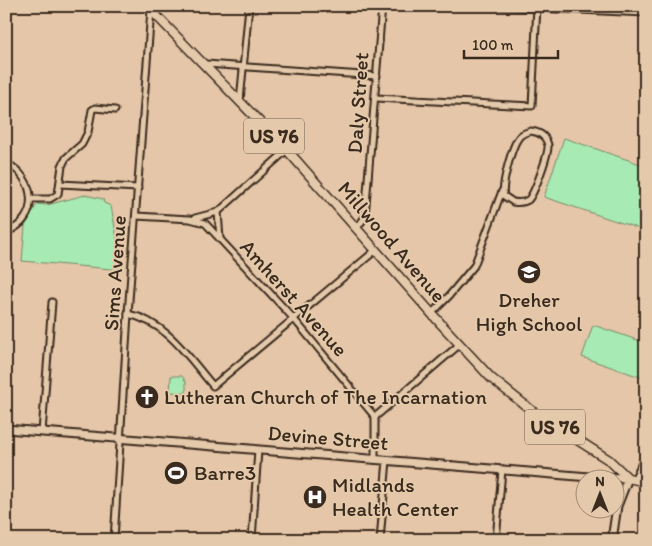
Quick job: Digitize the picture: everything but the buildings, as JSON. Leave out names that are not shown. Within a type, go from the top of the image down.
[{"type":"main road","name":"Millwood Avenue","points":[[149,8],[206,64],[287,150],[431,314],[491,378],[515,399],[552,425],[609,460],[631,479]]},
{"type":"main road","name":"Devine Street","points":[[6,429],[631,479],[646,482]]},
{"type":"main road","points":[[612,540],[616,506],[631,479]]},
{"type":"street","points":[[240,101],[249,6]]},
{"type":"street","name":"Daly Street","points":[[357,228],[366,217],[382,6]]},
{"type":"street","points":[[492,6],[646,13]]},
{"type":"street","name":"Sims Avenue","points":[[114,540],[149,8]]},
{"type":"street","points":[[376,98],[532,106],[537,8]]},
{"type":"street","points":[[206,64],[377,76]]},
{"type":"street","points":[[31,199],[50,199],[58,194],[62,166],[66,158],[82,144],[88,132],[92,110],[95,108],[115,110]]},
{"type":"street","points":[[431,314],[474,266],[518,140],[525,133],[531,131],[543,135],[548,150],[533,194],[525,202],[513,202],[507,200],[502,190]]},
{"type":"street","points":[[190,219],[202,218],[218,212],[287,150]]},
{"type":"street","points":[[6,163],[26,178],[31,199],[24,219],[6,232]]},
{"type":"street","points":[[60,184],[138,188]]},
{"type":"street","points":[[218,212],[220,240]]},
{"type":"street","name":"Amherst Avenue","points":[[136,216],[190,219],[205,223],[294,319],[375,417]]},
{"type":"street","points":[[128,314],[143,318],[176,342],[213,386],[376,250]]},
{"type":"street","points":[[42,432],[52,302]]},
{"type":"street","points":[[375,460],[375,417],[459,344]]},
{"type":"street","points":[[252,540],[258,450]]},
{"type":"street","points":[[631,479],[646,454]]},
{"type":"street","points":[[380,540],[387,460]]},
{"type":"street","points":[[496,540],[502,470]]},
{"type":"green space","points":[[564,138],[646,166],[646,231],[544,197]]},
{"type":"green space","points":[[85,195],[103,199],[104,203],[111,206],[123,270],[22,261],[25,226],[37,204],[47,205]]},
{"type":"green space","points":[[593,325],[646,343],[646,379],[582,357]]},
{"type":"green space","points":[[171,376],[182,376],[186,382],[186,393],[170,392]]},
{"type":"place","name":"Dreher High School","points":[[529,272]]},
{"type":"place","name":"Lutheran Church of The Incarnation","points":[[147,397]]},
{"type":"place","name":"Barre3","points":[[176,473]]},
{"type":"place","name":"Midlands Health Center","points":[[315,497]]}]
